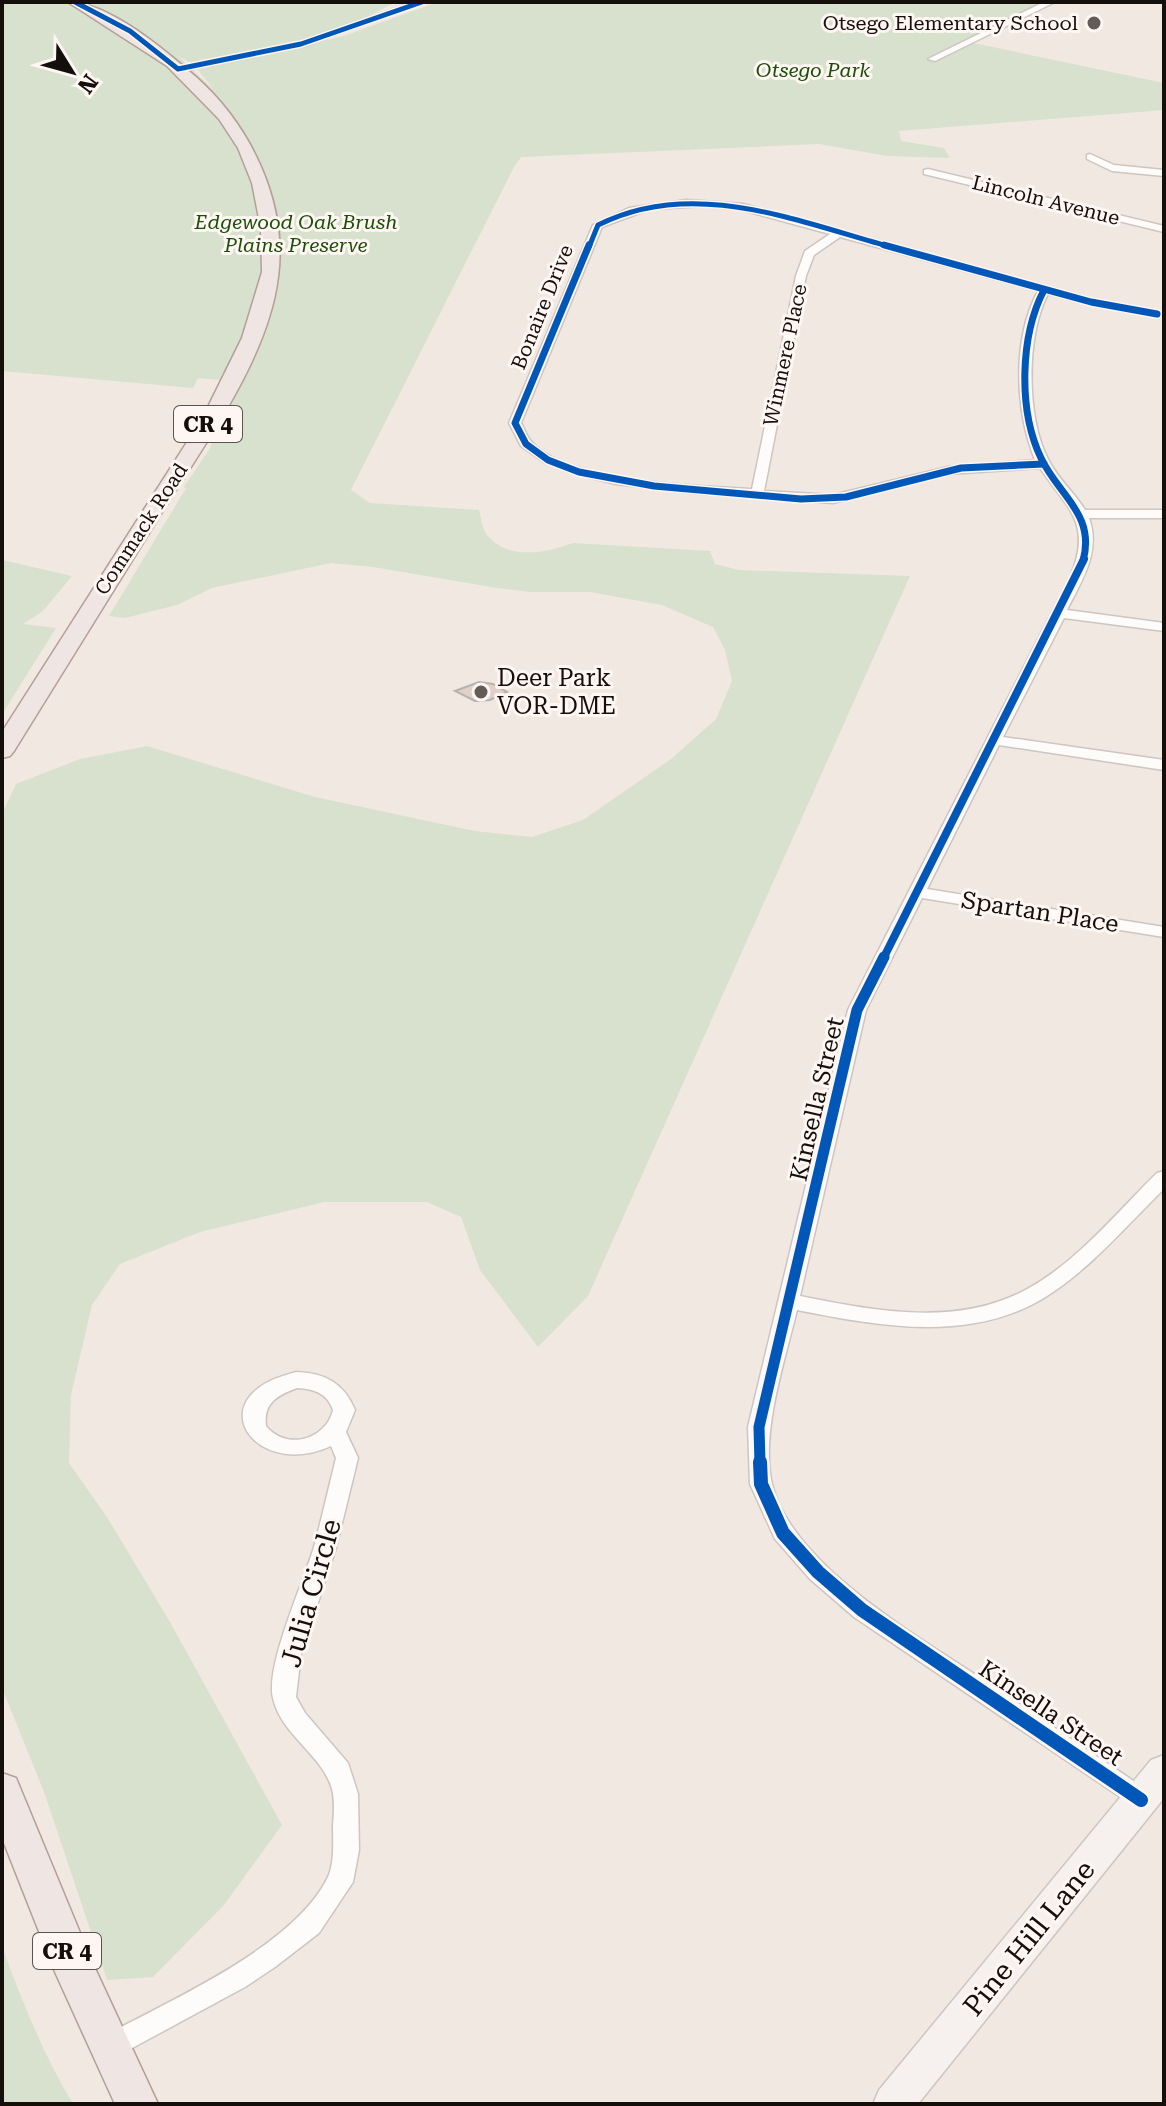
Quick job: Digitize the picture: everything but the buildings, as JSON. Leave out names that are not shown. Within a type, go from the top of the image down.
[{"type":"main road","name":"Commack Road","points":[[2,751],[212,417],[243,360],[268,285],[271,243],[266,201],[252,159],[231,122],[201,88],[130,31],[75,2]]},
{"type":"main road","name":"CR 4","points":[[2,1790],[76,1972],[137,2104]]},
{"type":"street","points":[[178,69],[301,44],[422,2]]},
{"type":"street","points":[[932,59],[1051,2]]},
{"type":"street","points":[[1090,157],[1112,168],[1164,173]]},
{"type":"street","name":"Lincoln Avenue","points":[[928,172],[1164,229]]},
{"type":"street","name":"Bonaire Drive","points":[[1044,464],[988,465],[937,472],[855,496],[831,499],[757,494],[641,483],[572,470],[527,448],[516,436],[515,423],[598,225],[644,202],[713,203],[774,214],[1044,290],[1157,314]]},
{"type":"street","name":"Winmere Place","points":[[757,494],[801,276],[809,253],[840,232]]},
{"type":"street","points":[[1044,290],[1035,302],[1028,330],[1028,425],[1044,464],[1082,514],[1164,514]]},
{"type":"street","name":"Kinsella Street","points":[[1082,514],[1088,542],[1085,556],[857,1010],[791,1302],[759,1427],[761,1484],[783,1533],[818,1572],[862,1610],[1153,1785]]},
{"type":"street","points":[[1059,613],[1164,627]]},
{"type":"street","points":[[993,740],[1164,765]]},
{"type":"street","name":"Spartan Place","points":[[916,892],[1164,932]]},
{"type":"street","points":[[791,1302],[910,1321],[961,1317],[1004,1309],[1036,1294],[1066,1271],[1164,1178]]},
{"type":"street","name":"Julia Circle","points":[[110,2047],[236,1978],[266,1958],[310,1924],[340,1882],[346,1850],[346,1794],[339,1771],[296,1720],[284,1697],[289,1654],[325,1548],[347,1458],[335,1432]]},
{"type":"street","name":"Pine Hill Lane","points":[[893,2104],[1153,1785]]},
{"type":"green space","points":[[2,2],[396,2],[345,28],[254,53],[191,63],[178,56],[214,90],[198,70],[344,36],[438,2],[1043,2],[964,41],[1164,83],[1164,110],[899,131],[901,141],[944,148],[950,158],[887,156],[819,144],[521,157],[514,167],[351,490],[370,503],[479,510],[487,535],[506,549],[516,552],[539,552],[573,543],[710,551],[715,564],[739,570],[910,576],[588,1296],[538,1347],[480,1270],[461,1217],[427,1202],[324,1202],[200,1232],[120,1264],[92,1305],[71,1395],[69,1463],[107,1517],[170,1622],[282,1825],[224,1905],[153,1977],[107,1980],[44,1792],[2,1688],[2,814],[16,784],[80,759],[147,746],[315,797],[475,831],[532,837],[583,820],[671,759],[716,719],[732,681],[725,650],[713,627],[662,605],[590,592],[530,592],[497,588],[373,567],[331,563],[212,588],[177,605],[125,618],[109,616],[210,448],[235,385],[198,378],[193,388],[2,371]]},
{"type":"green space","points":[[2,560],[72,576],[43,611],[23,624],[56,628],[2,714]]},
{"type":"green space","points":[[2,1947],[34,2027],[73,2104],[2,2104]]},
{"type":"cycle path","points":[[75,2],[130,31],[178,69],[301,44],[422,2]]},
{"type":"cycle path","points":[[1044,464],[961,468],[846,497],[801,499],[654,486],[579,472],[548,460],[526,444],[515,423],[598,225],[615,216],[650,206],[705,203],[743,207],[1091,302],[1157,314]]},
{"type":"cycle path","points":[[1044,290],[1036,305],[1028,349],[1026,374],[1030,424],[1042,461],[1082,516],[1087,539],[1084,558],[1073,586],[857,1010],[759,1427],[761,1484],[783,1533],[818,1572],[862,1610],[1141,1800]]},
{"type":"place","name":"Otsego Elementary School","points":[[1094,23]]},
{"type":"place","name":"Deer Park VOR-DME","points":[[481,692]]},
{"type":"park label","name":"Otsego Park","points":[[813,70]]},
{"type":"park label","name":"Edgewood Oak Brush Plains Preserve","points":[[296,234]]}]
